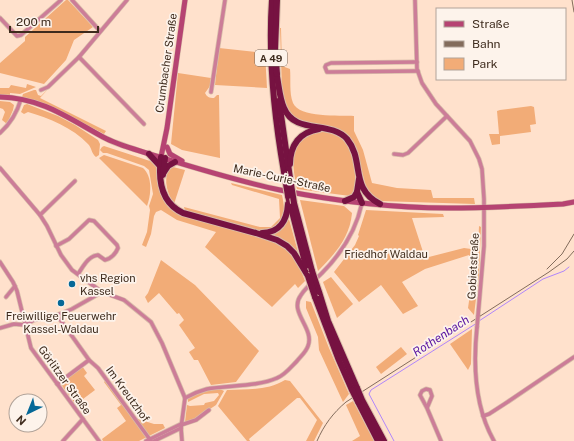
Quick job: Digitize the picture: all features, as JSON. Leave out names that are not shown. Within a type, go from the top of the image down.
[{"type":"highway","name":"A 49","points":[[272,0],[272,84],[275,116],[288,174]]},
{"type":"highway","name":"A 49","points":[[277,0],[275,50],[276,72],[290,200],[317,294],[354,389],[378,441]]},
{"type":"highway","points":[[276,72],[283,107],[292,120],[300,124],[336,131],[350,143],[355,155],[362,203]]},
{"type":"highway","points":[[288,174],[290,154],[296,142],[306,133],[324,128]]},
{"type":"highway","points":[[151,154],[160,166]]},
{"type":"highway","points":[[163,158],[160,166],[162,185],[166,200],[176,210],[192,216],[274,239],[287,246],[310,273]]},
{"type":"highway","points":[[163,158],[164,174]]},
{"type":"highway","points":[[162,185],[167,167],[175,162]]},
{"type":"highway","points":[[345,200],[354,196],[360,191]]},
{"type":"highway","points":[[360,191],[380,204]]},
{"type":"highway","points":[[256,233],[267,233],[280,226],[286,216],[290,200]]},
{"type":"highway","name":"A 49","points":[[360,402],[384,441]]},
{"type":"main road","name":"Crumbacher Straße","points":[[163,158],[185,0]]},
{"type":"main road","name":"Marie-Curie-Straße","points":[[0,97],[21,99],[45,105],[78,122],[104,138],[132,149],[214,173],[278,189],[362,203],[441,208],[484,208],[563,204],[574,202]]},
{"type":"main road","points":[[151,154],[165,147],[170,154],[190,166]]},
{"type":"street","points":[[0,18],[17,36],[21,35],[61,0]]},
{"type":"street","points":[[72,0],[100,31]]},
{"type":"street","points":[[41,90],[48,87],[79,56],[127,0]]},
{"type":"street","points":[[211,92],[225,0]]},
{"type":"street","name":"Gobietstraße","points":[[415,0],[417,62],[422,83],[428,94],[470,140],[479,158],[482,169],[484,208],[483,266],[477,327],[475,377],[483,416],[494,441]]},
{"type":"street","points":[[79,56],[144,124]]},
{"type":"street","points":[[417,62],[328,63],[326,64],[325,70],[326,72],[418,71]]},
{"type":"street","points":[[0,133],[15,116],[21,99]]},
{"type":"street","points":[[394,154],[403,155],[408,153],[447,116]]},
{"type":"street","points":[[0,168],[40,215],[65,262],[102,292],[124,300],[151,322],[162,343],[185,398],[181,426],[182,441]]},
{"type":"street","points":[[40,215],[75,181]]},
{"type":"street","points":[[185,398],[209,389],[273,380],[286,372],[304,353],[309,344],[309,337],[307,329],[299,313],[298,299],[344,249],[355,226],[362,203]]},
{"type":"street","points":[[56,246],[69,239],[89,220],[94,221],[117,245],[117,251],[108,260],[105,260],[98,254],[93,255],[85,263],[78,274]]},
{"type":"street","name":"Görlitzer Straße","points":[[0,262],[15,286],[30,346],[99,441]]},
{"type":"street","points":[[0,271],[3,266]]},
{"type":"street","points":[[6,297],[15,286]]},
{"type":"street","points":[[0,328],[14,324],[25,325],[34,320],[57,315],[72,309],[102,292]]},
{"type":"street","name":"Im Kreutzhof","points":[[57,315],[89,360],[98,368],[149,440]]},
{"type":"street","points":[[483,416],[506,403],[574,357]]},
{"type":"street","points":[[57,384],[89,360]]},
{"type":"street","points":[[427,408],[432,396],[430,390],[426,389],[422,391],[420,395],[441,441]]},
{"type":"street","points":[[149,440],[196,420],[209,410]]},
{"type":"street","points":[[63,441],[83,419]]},
{"type":"street","points":[[154,441],[181,426]]},
{"type":"green space","points":[[66,0],[68,0],[93,27],[74,40],[66,60],[44,84],[0,73],[0,63],[25,41],[25,37]]},
{"type":"green space","points":[[280,28],[282,66],[290,69],[293,103],[297,108],[303,111],[320,115],[354,116],[354,131],[363,150],[372,183],[397,188],[431,190],[433,198],[474,198],[475,204],[379,201],[368,194],[355,146],[348,137],[296,120],[287,109],[282,91]]},
{"type":"green space","points":[[219,48],[265,53],[267,88],[215,85]]},
{"type":"green space","points":[[178,73],[211,78],[210,86],[205,93],[211,98],[219,95],[220,158],[182,150],[171,144]]},
{"type":"green space","points":[[27,84],[36,87],[20,94],[10,93],[10,95],[0,95],[0,88],[9,88],[11,85],[26,88]]},
{"type":"green space","points":[[49,88],[40,98],[106,131],[104,134],[50,106],[22,97],[23,94],[34,90],[36,90],[38,95],[41,96]]},
{"type":"green space","points":[[0,101],[10,102],[14,105],[7,124],[2,120],[5,112],[0,108]]},
{"type":"green space","points":[[27,104],[58,116],[98,140],[100,144],[99,155],[96,157],[88,144],[68,128],[44,117],[28,112],[24,114],[21,112],[24,105]]},
{"type":"green space","points":[[531,106],[534,107],[536,124],[530,125],[531,132],[500,136],[500,144],[492,145],[489,134],[499,134],[497,111]]},
{"type":"green space","points":[[325,131],[337,135],[343,140],[351,153],[355,169],[355,186],[354,193],[350,196],[297,189],[293,159],[294,151],[298,143],[303,138],[312,133]]},
{"type":"green space","points":[[104,146],[150,161],[157,166],[160,189],[164,201],[174,211],[182,216],[266,238],[288,250],[297,260],[305,281],[298,288],[295,284],[272,307],[205,247],[216,232],[177,220],[161,210],[156,212],[154,216],[151,234],[146,247],[142,245],[147,232],[150,210],[149,206],[153,194],[149,170],[144,166],[107,153],[103,153],[100,150]]},
{"type":"green space","points":[[104,155],[143,168],[150,181],[147,206],[99,158]]},
{"type":"green space","points":[[173,167],[185,170],[174,204],[168,192],[166,183],[168,170]]},
{"type":"green space","points":[[231,183],[282,195],[284,215],[279,224],[274,227],[260,231],[185,211],[184,207],[260,227],[271,227],[280,218],[279,199],[232,185]]},
{"type":"green space","points":[[300,200],[344,206],[352,213],[351,222],[341,245],[318,271]]},
{"type":"green space","name":"Friedhof Waldau","points":[[366,210],[443,214],[444,217],[412,218],[425,258],[464,248],[478,250],[479,226],[481,227],[479,274],[474,315],[468,308],[474,267],[469,255],[425,269],[402,282],[418,306],[403,314],[381,285],[359,302],[334,272],[355,245]]},
{"type":"green space","points":[[289,219],[298,252],[283,240],[273,235],[283,228]]},
{"type":"green space","points":[[161,260],[195,285],[259,351],[236,382],[211,385],[198,360],[194,360],[189,352],[195,348],[179,325],[184,320],[179,313],[177,314],[159,293],[148,303],[145,297]]},
{"type":"green space","points":[[331,277],[353,304],[337,318],[323,282]]},
{"type":"green space","points":[[306,301],[311,302],[349,394],[343,402],[319,350],[318,337],[306,308]]},
{"type":"green space","points":[[472,329],[471,364],[468,370],[450,344]]},
{"type":"green space","points":[[401,347],[407,354],[381,374],[376,367]]},
{"type":"green space","points":[[82,366],[87,373],[84,376],[95,390],[83,399],[75,389],[69,391],[80,406],[83,406],[79,409],[60,383]]},
{"type":"green space","points":[[285,380],[290,381],[323,423],[314,441],[306,441],[317,420],[300,398],[297,398],[249,439],[250,441],[247,441],[218,406],[227,390],[264,388],[278,384]]},
{"type":"green space","points":[[105,381],[147,437],[139,441],[103,441],[102,439],[126,421],[117,408],[121,405],[104,382]]},
{"type":"green space","points":[[220,389],[224,391],[216,405],[195,419],[185,422],[187,405],[204,405],[205,403],[214,401],[219,395],[218,393],[204,394],[188,402],[188,398],[204,391]]},
{"type":"green space","points":[[353,401],[374,441],[352,441],[360,436],[346,405]]},
{"type":"green space","points":[[135,418],[154,424],[163,424],[165,428],[149,436]]},
{"type":"waterway","name":"Rothenbach","points":[[479,321],[543,279],[564,271],[569,267]]},
{"type":"waterway","name":"Rothenbach","points":[[394,441],[369,394],[371,390],[477,323]]},
{"type":"railway","points":[[572,0],[574,12]]},
{"type":"railway","points":[[547,269],[562,254],[574,234]]},
{"type":"railway","points":[[317,441],[329,420],[346,402],[549,272],[567,259],[574,251]]},
{"type":"place","name":"vhs Region Kassel","points":[[72,284]]},
{"type":"place","name":"Freiwillige Feuerwehr Kassel-Waldau","points":[[61,303]]}]
